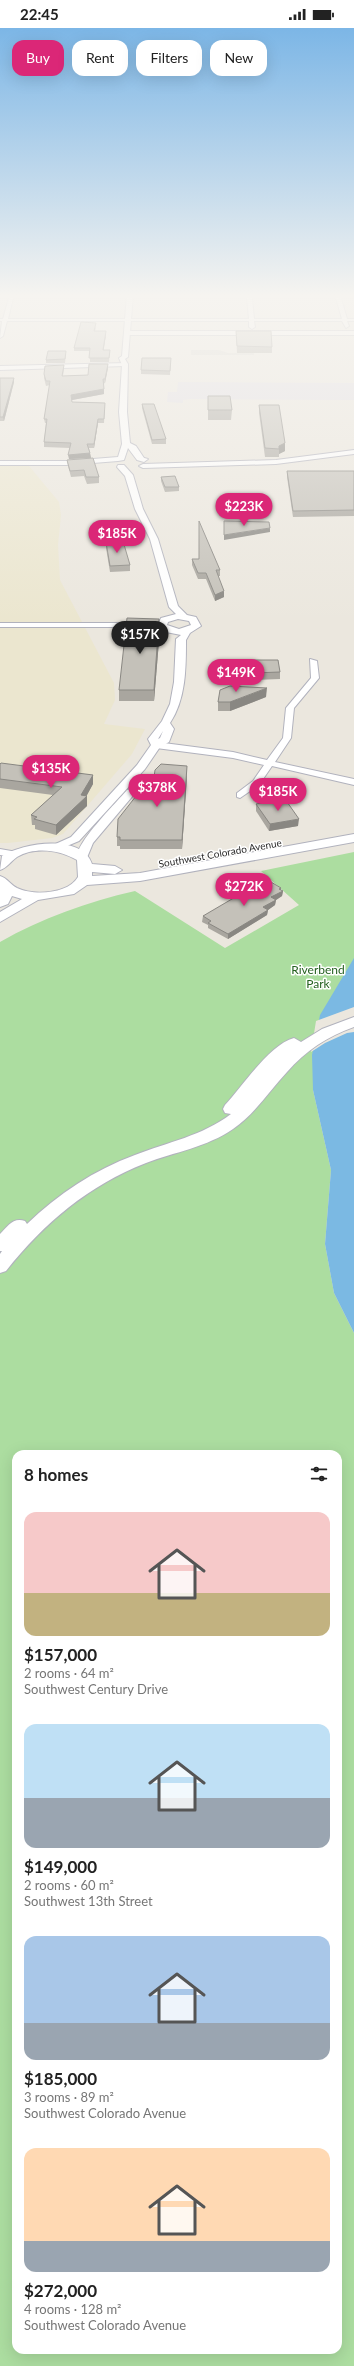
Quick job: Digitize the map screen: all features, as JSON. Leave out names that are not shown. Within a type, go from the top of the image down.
[{"type":"main road","name":"Southwest Colorado Avenue","points":[[14,854],[27,849],[55,848],[68,851],[84,862],[107,870],[132,869],[354,830]]},
{"type":"main road","name":"Southwest Colorado Avenue","points":[[84,881],[140,877],[354,838]]},
{"type":"main road","points":[[0,866],[14,854]]},
{"type":"main road","points":[[0,918],[35,896],[64,893],[84,881],[84,862]]},
{"type":"main road","points":[[0,904],[3,901],[4,884],[35,896]]},
{"type":"main road","points":[[0,1266],[15,1246],[42,1218],[66,1199],[112,1170],[210,1134],[246,1111],[254,1092],[274,1058],[295,1041],[317,1029],[354,1014]]},
{"type":"main road","points":[[0,1245],[30,1214],[63,1189],[94,1170],[130,1154],[198,1130],[254,1092],[304,1047],[325,1035],[354,1022]]},
{"type":"street","points":[[119,463],[126,444],[123,404]]},
{"type":"street","points":[[126,444],[133,448],[141,462]]},
{"type":"street","points":[[0,463],[276,462],[354,452]]},
{"type":"street","points":[[119,463],[141,462]]},
{"type":"street","points":[[141,462],[136,473],[143,492]]},
{"type":"street","points":[[119,463],[129,475],[139,509],[154,539],[174,608],[183,616],[192,619],[197,623],[194,628],[180,634]]},
{"type":"street","points":[[134,492],[139,494],[142,500],[149,506],[158,534],[154,539]]},
{"type":"street","points":[[160,621],[174,608]]},
{"type":"street","points":[[0,625],[122,624],[160,621],[183,616]]},
{"type":"street","points":[[0,620],[66,621],[96,624]]},
{"type":"street","points":[[122,624],[160,621],[180,634]]},
{"type":"street","points":[[55,848],[75,839],[141,767],[156,745],[165,740],[169,729],[165,723],[175,699],[179,681],[180,634]]},
{"type":"street","points":[[240,795],[256,783],[287,738],[290,708],[315,678],[313,661]]},
{"type":"street","points":[[156,745],[193,748],[270,763],[354,782]]},
{"type":"street","points":[[84,862],[83,851],[88,842],[134,787],[141,767]]},
{"type":"street","points":[[0,852],[14,854]]},
{"type":"shaded area","points":[[0,466],[29,466],[59,502],[61,515],[58,545],[60,580],[114,683],[115,700],[104,724],[145,729],[132,754],[63,834],[52,838],[8,843],[0,843]]},
{"type":"green space","name":"Riverbend Park","points":[[354,852],[354,979],[313,1090],[331,1170],[325,1244],[334,1293],[354,1333],[354,2366],[0,2366],[0,942],[49,918],[100,900],[135,891],[225,948],[299,905],[261,871]]},
{"type":"water","points":[[354,958],[354,1333],[334,1293],[325,1244],[331,1170],[313,1090],[312,1055],[320,1015]]},
{"type":"pier","points":[[354,1007],[354,1032],[347,1033],[325,1043],[311,1052],[316,1021]]},
{"type":"building","points":[[0,404],[7,404],[3,417],[0,417]]},
{"type":"building","points":[[46,404],[105,404],[104,419],[98,419],[94,444],[87,444],[90,453],[68,455],[71,443],[44,442],[47,419],[44,419]]},
{"type":"building","points":[[142,404],[154,404],[166,439],[152,440]]},
{"type":"building","points":[[208,404],[231,404],[232,410],[208,410]]},
{"type":"building","points":[[259,405],[279,405],[285,443],[279,446],[279,449],[265,448]]},
{"type":"building","points":[[93,458],[99,477],[86,477],[84,470],[70,471],[67,460]]},
{"type":"building","points":[[287,471],[354,471],[354,510],[293,511]]},
{"type":"building","points":[[175,476],[179,487],[165,487],[161,477]]},
{"type":"building","points":[[199,521],[220,570],[216,570],[224,591],[215,595],[206,573],[198,573],[192,559],[199,559]]},
{"type":"building","points":[[224,521],[269,522],[270,528],[224,535]]},
{"type":"building","points":[[123,541],[130,565],[110,566],[106,542]]},
{"type":"building","points":[[127,618],[159,619],[154,690],[119,690]]},
{"type":"building","points":[[251,660],[278,660],[280,672],[253,673]]},
{"type":"building","points":[[230,686],[267,688],[230,702],[218,702],[220,690]]},
{"type":"building","points":[[1,763],[93,775],[81,795],[87,796],[56,825],[34,819],[37,817],[31,815],[62,787],[0,779]]},
{"type":"building","points":[[161,764],[187,766],[182,840],[120,840],[120,837],[117,837],[118,819],[140,791],[152,791],[155,770]]},
{"type":"building","points":[[285,799],[299,819],[270,824],[256,804]]},
{"type":"building","points":[[266,879],[281,888],[279,889],[283,891],[271,897],[276,900],[263,907],[268,910],[228,934],[208,923],[211,921],[203,916]]}]
